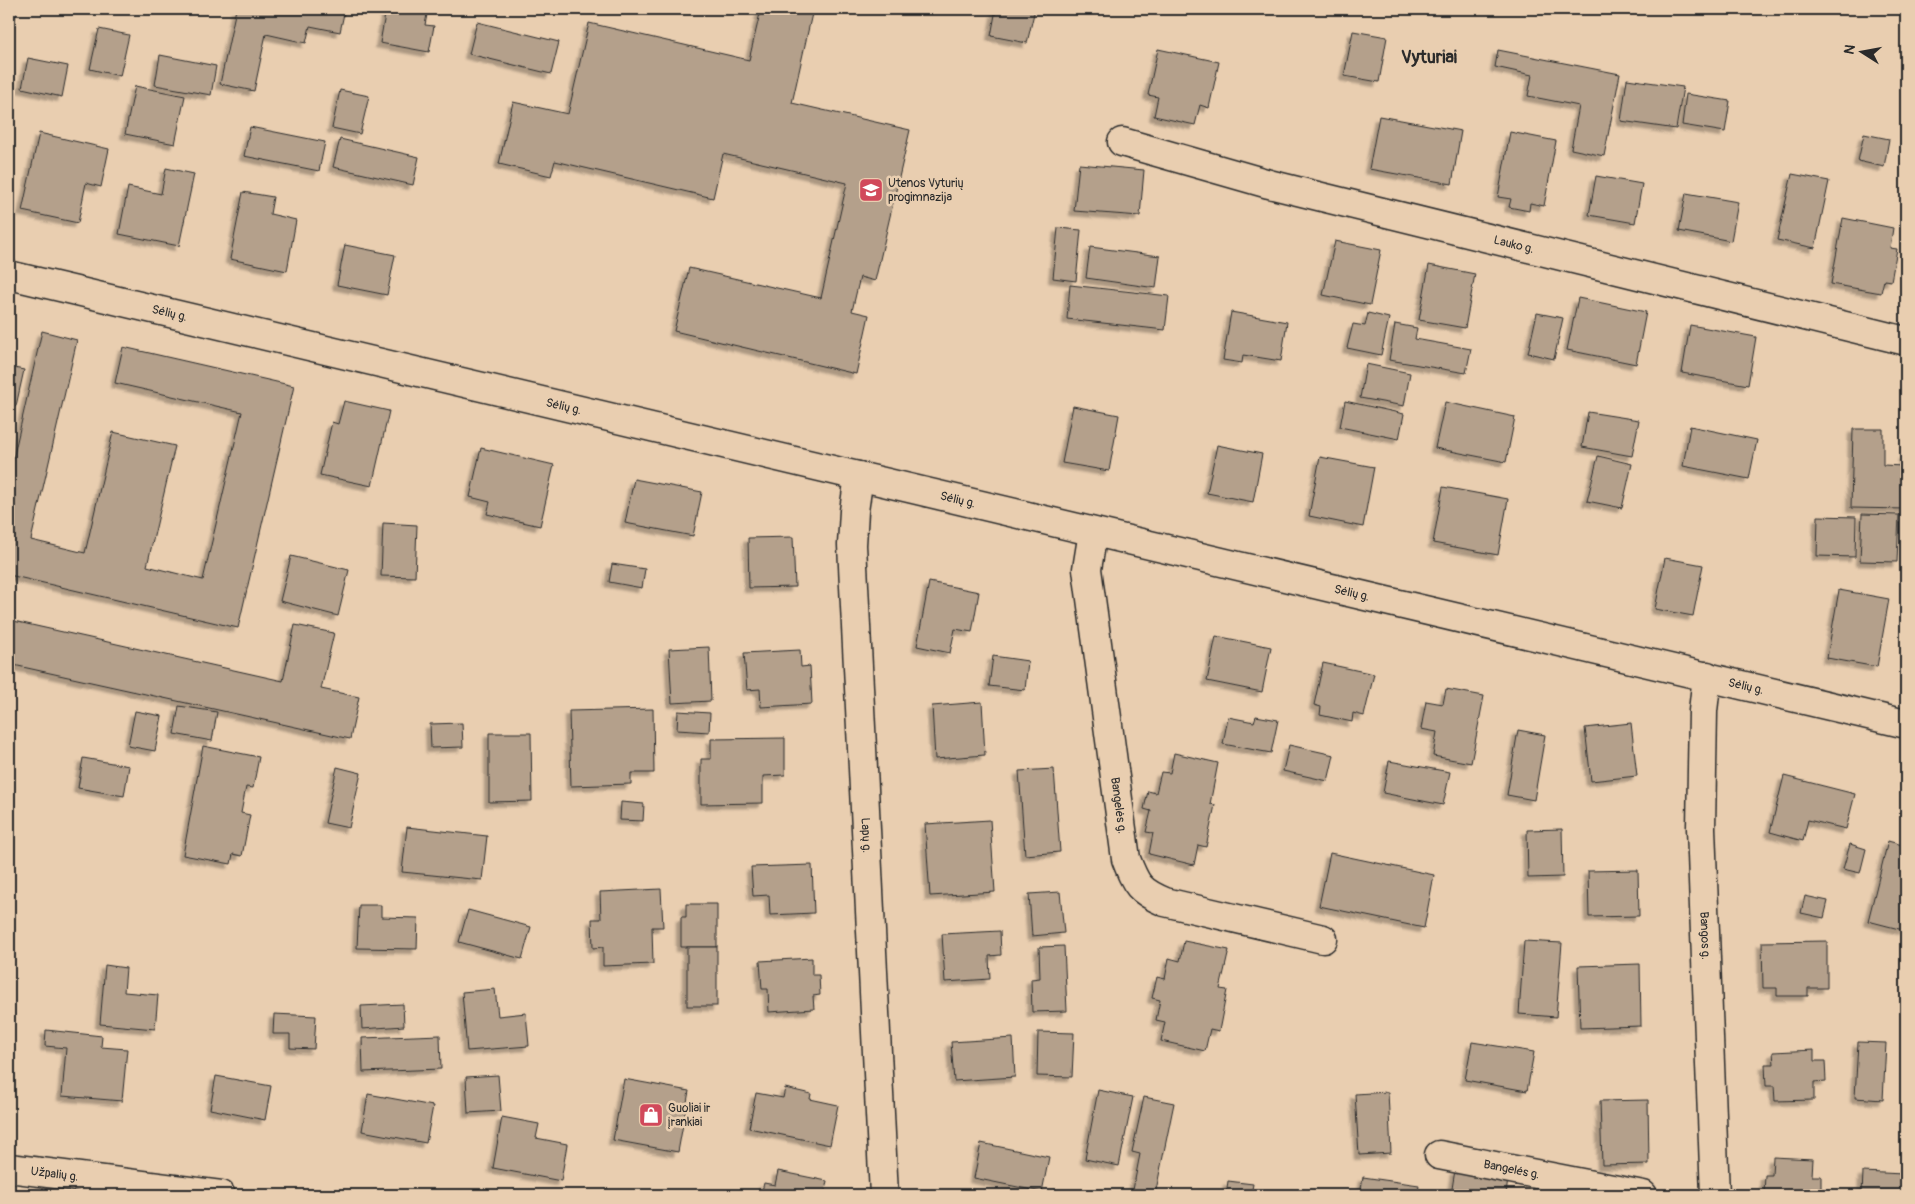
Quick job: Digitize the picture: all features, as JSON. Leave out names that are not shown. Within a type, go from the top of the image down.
[{"type":"street","name":"Lauko g.","points":[[1122,142],[1269,184],[1906,341]]},
{"type":"street","name":"Sėlių g.","points":[[9,275],[1906,724]]},
{"type":"street","name":"Lapų g.","points":[[859,476],[852,545],[884,1195]]},
{"type":"street","name":"Bangelės g.","points":[[1092,532],[1087,569],[1126,859],[1135,882],[1149,895],[1165,902],[1323,939]]},
{"type":"street","name":"Bangos g.","points":[[1707,676],[1703,711],[1701,828],[1715,1195]]},
{"type":"street","name":"Bangelės g.","points":[[1439,1155],[1643,1195]]},
{"type":"street","name":"Užpalių g.","points":[[9,1168],[221,1195]]},
{"type":"building","points":[[236,9],[345,9],[340,32],[310,26],[306,43],[266,34],[254,91],[220,84]]},
{"type":"building","points":[[386,9],[428,9],[425,25],[434,26],[429,52],[380,43]]},
{"type":"building","name":"Utenos Vyturių progimnazija","points":[[761,9],[813,9],[792,103],[910,130],[875,281],[860,277],[852,311],[869,315],[856,374],[674,331],[689,268],[821,298],[847,183],[723,154],[713,198],[555,161],[551,176],[499,164],[513,102],[568,114],[589,23],[749,60]]},
{"type":"building","points":[[996,9],[1035,9],[1027,43],[991,36]]},
{"type":"building","points":[[9,13],[16,14],[10,42],[9,42]]},
{"type":"building","points":[[477,22],[559,42],[551,74],[469,54]]},
{"type":"building","points":[[99,29],[129,35],[120,76],[90,69]]},
{"type":"building","points":[[1353,31],[1387,37],[1379,82],[1344,76]]},
{"type":"building","points":[[1158,49],[1219,62],[1209,108],[1200,105],[1195,125],[1154,116],[1158,97],[1148,95]]},
{"type":"building","points":[[1498,50],[1620,74],[1604,156],[1571,149],[1579,106],[1528,96],[1532,75],[1495,67]]},
{"type":"building","points":[[160,55],[216,66],[211,95],[155,85]]},
{"type":"building","points":[[28,58],[68,66],[62,97],[22,88]]},
{"type":"building","points":[[1627,79],[1683,87],[1676,129],[1621,121]]},
{"type":"building","points":[[135,86],[185,96],[175,144],[125,134]]},
{"type":"building","points":[[340,90],[369,96],[360,134],[332,128]]},
{"type":"building","points":[[1686,94],[1730,101],[1725,132],[1682,125]]},
{"type":"building","points":[[1379,116],[1461,131],[1452,184],[1369,169]]},
{"type":"building","points":[[250,127],[325,142],[319,171],[244,156]]},
{"type":"building","points":[[1510,132],[1556,141],[1544,206],[1530,203],[1529,211],[1509,207],[1511,199],[1498,197]]},
{"type":"building","points":[[39,133],[109,149],[101,187],[86,183],[78,223],[22,211]]},
{"type":"building","points":[[1864,134],[1889,139],[1884,167],[1858,161]]},
{"type":"building","points":[[340,139],[419,157],[413,185],[333,167]]},
{"type":"building","points":[[1079,164],[1144,170],[1140,216],[1074,211]]},
{"type":"building","points":[[166,168],[194,174],[179,246],[119,234],[128,187],[161,194]]},
{"type":"building","points":[[1792,174],[1829,181],[1815,248],[1777,240]]},
{"type":"building","points":[[1596,176],[1642,184],[1635,223],[1589,215]]},
{"type":"building","points":[[243,192],[273,197],[270,214],[296,220],[287,271],[230,259]]},
{"type":"building","points":[[1686,193],[1738,202],[1731,241],[1679,231]]},
{"type":"building","points":[[1843,218],[1893,228],[1890,248],[1897,249],[1891,281],[1884,280],[1881,293],[1831,284]]},
{"type":"building","points":[[1058,228],[1081,230],[1076,281],[1053,278]]},
{"type":"building","points":[[1335,241],[1381,250],[1370,305],[1323,295]]},
{"type":"building","points":[[345,245],[395,255],[387,295],[337,285]]},
{"type":"building","points":[[1090,247],[1160,256],[1156,288],[1086,278]]},
{"type":"building","points":[[1429,265],[1475,274],[1465,328],[1419,320]]},
{"type":"building","points":[[1070,285],[1169,296],[1165,330],[1067,319]]},
{"type":"building","points":[[1578,298],[1646,312],[1636,364],[1567,350]]},
{"type":"building","points":[[1231,312],[1287,322],[1281,361],[1243,355],[1242,363],[1223,360]]},
{"type":"building","points":[[1368,313],[1389,318],[1381,355],[1347,348],[1353,324],[1365,326]]},
{"type":"building","points":[[1537,313],[1563,318],[1554,359],[1528,353]]},
{"type":"building","points":[[1395,324],[1417,328],[1415,339],[1471,349],[1466,373],[1389,360]]},
{"type":"building","points":[[1690,325],[1756,337],[1748,385],[1682,373]]},
{"type":"building","points":[[42,331],[77,340],[31,540],[85,553],[113,432],[175,446],[147,566],[203,580],[242,412],[115,383],[123,347],[294,386],[238,628],[9,575],[9,477]]},
{"type":"building","points":[[1366,364],[1410,373],[1404,406],[1360,398]]},
{"type":"building","points":[[9,367],[24,370],[16,406],[9,405]]},
{"type":"building","points":[[344,401],[389,411],[372,486],[320,475],[332,422],[338,424]]},
{"type":"building","points":[[1345,401],[1404,414],[1399,439],[1340,427]]},
{"type":"building","points":[[1445,402],[1515,417],[1506,462],[1435,448]]},
{"type":"building","points":[[1073,406],[1119,415],[1109,471],[1062,463]]},
{"type":"building","points":[[1588,412],[1639,420],[1632,456],[1582,447]]},
{"type":"building","points":[[1690,426],[1757,440],[1749,479],[1683,466]]},
{"type":"building","points":[[1853,429],[1883,429],[1883,465],[1903,466],[1903,455],[1906,455],[1906,509],[1851,508]]},
{"type":"building","points":[[1217,445],[1262,454],[1253,502],[1207,493]]},
{"type":"building","points":[[481,448],[554,465],[540,526],[487,514],[490,502],[470,497]]},
{"type":"building","points":[[1598,456],[1632,464],[1622,508],[1587,501]]},
{"type":"building","points":[[1320,457],[1374,467],[1363,527],[1309,516]]},
{"type":"building","points":[[634,479],[702,492],[693,536],[625,523]]},
{"type":"building","points":[[1443,487],[1508,499],[1498,555],[1433,543]]},
{"type":"building","points":[[1862,514],[1899,515],[1897,562],[1860,561]]},
{"type":"building","points":[[1818,516],[1856,517],[1855,557],[1817,556]]},
{"type":"building","points":[[383,523],[417,525],[415,577],[381,576]]},
{"type":"building","points":[[793,537],[795,587],[749,588],[748,538]]},
{"type":"building","points":[[291,556],[349,570],[338,616],[280,601]]},
{"type":"building","points":[[1665,558],[1703,565],[1693,616],[1655,609]]},
{"type":"building","points":[[612,564],[645,569],[642,588],[609,582]]},
{"type":"building","points":[[929,582],[979,592],[972,632],[955,629],[950,653],[917,646]]},
{"type":"building","points":[[1839,590],[1889,599],[1877,667],[1827,658]]},
{"type":"building","points":[[9,620],[283,681],[295,625],[334,633],[321,689],[359,697],[350,739],[9,664]]},
{"type":"building","points":[[1216,636],[1271,647],[1262,692],[1207,681]]},
{"type":"building","points":[[709,647],[711,701],[672,703],[669,649]]},
{"type":"building","points":[[800,650],[801,667],[810,666],[812,704],[761,707],[760,689],[747,690],[744,653]]},
{"type":"building","points":[[993,656],[1028,661],[1025,690],[989,686]]},
{"type":"building","points":[[1323,663],[1374,674],[1364,716],[1353,713],[1352,722],[1320,715],[1321,707],[1314,705]]},
{"type":"building","points":[[1446,689],[1484,696],[1471,763],[1433,756],[1437,732],[1421,729],[1426,701],[1443,704]]},
{"type":"building","points":[[982,702],[985,755],[935,759],[932,706]]},
{"type":"building","points":[[179,706],[217,712],[212,741],[174,734]]},
{"type":"building","points":[[653,709],[654,773],[631,773],[631,784],[571,786],[569,711]]},
{"type":"building","points":[[135,711],[162,716],[155,751],[128,746]]},
{"type":"building","points":[[678,711],[710,713],[709,732],[677,730]]},
{"type":"building","points":[[1256,716],[1278,720],[1271,753],[1223,744],[1228,717],[1254,722]]},
{"type":"building","points":[[462,723],[463,747],[431,748],[430,724]]},
{"type":"building","points":[[1631,723],[1637,776],[1591,781],[1585,728]]},
{"type":"building","points":[[1518,730],[1545,735],[1534,800],[1507,795]]},
{"type":"building","points":[[489,733],[531,733],[532,801],[489,802]]},
{"type":"building","points":[[785,738],[785,775],[763,776],[763,803],[701,804],[701,759],[711,759],[711,739]]},
{"type":"building","points":[[1289,745],[1334,755],[1328,781],[1283,771]]},
{"type":"building","points":[[203,746],[259,757],[253,788],[246,787],[241,813],[250,815],[242,856],[233,854],[231,864],[183,855]]},
{"type":"building","points":[[1174,753],[1218,763],[1210,804],[1215,805],[1206,847],[1198,845],[1194,865],[1149,854],[1153,833],[1146,832],[1151,811],[1144,809],[1148,791],[1156,793],[1161,772],[1170,773]]},
{"type":"building","points":[[83,758],[129,766],[124,796],[78,788]]},
{"type":"building","points":[[1389,761],[1450,772],[1443,805],[1383,793]]},
{"type":"building","points":[[337,767],[361,773],[349,828],[325,823]]},
{"type":"building","points":[[1054,769],[1060,852],[1025,855],[1019,771]]},
{"type":"building","points":[[1784,776],[1855,794],[1846,829],[1808,820],[1803,841],[1770,832]]},
{"type":"building","points":[[621,802],[644,804],[643,821],[620,820]]},
{"type":"building","points":[[990,820],[995,892],[930,896],[925,824]]},
{"type":"building","points":[[407,827],[487,836],[482,880],[402,872]]},
{"type":"building","points":[[1562,829],[1563,877],[1528,878],[1527,830]]},
{"type":"building","points":[[1888,841],[1906,846],[1906,917],[1903,930],[1868,921]]},
{"type":"building","points":[[1850,844],[1866,849],[1860,873],[1843,869]]},
{"type":"building","points":[[1330,853],[1434,875],[1424,928],[1319,906]]},
{"type":"building","points":[[812,865],[814,913],[770,915],[769,895],[753,896],[751,867]]},
{"type":"building","points":[[1638,870],[1639,916],[1589,917],[1588,871]]},
{"type":"building","points":[[661,889],[663,927],[652,927],[653,964],[603,966],[603,947],[593,948],[592,919],[601,919],[600,892]]},
{"type":"building","points":[[1060,892],[1064,933],[1032,936],[1029,894]]},
{"type":"building","points":[[1805,896],[1828,901],[1824,918],[1801,913]]},
{"type":"building","points":[[686,904],[717,904],[717,947],[681,947],[681,917],[686,917]]},
{"type":"building","points":[[359,905],[381,905],[381,917],[418,918],[417,949],[357,948]]},
{"type":"building","points":[[468,910],[531,927],[522,959],[459,942]]},
{"type":"building","points":[[1000,931],[1001,955],[989,956],[990,979],[945,982],[942,934]]},
{"type":"building","points":[[1184,941],[1229,950],[1220,989],[1227,990],[1219,1031],[1210,1029],[1205,1051],[1161,1041],[1165,1022],[1156,1020],[1160,1000],[1152,998],[1157,977],[1165,979],[1169,958],[1180,961]]},
{"type":"building","points":[[1524,941],[1562,943],[1556,1017],[1519,1014]]},
{"type":"building","points":[[1827,941],[1827,988],[1808,988],[1808,996],[1777,996],[1777,988],[1763,988],[1762,942]]},
{"type":"building","points":[[1064,946],[1067,1011],[1032,1012],[1031,979],[1040,978],[1039,947]]},
{"type":"building","points":[[687,947],[717,947],[717,1006],[687,1006]]},
{"type":"building","points":[[812,958],[812,975],[819,975],[820,995],[813,996],[814,1009],[769,1012],[768,989],[762,989],[760,961]]},
{"type":"building","points":[[1640,964],[1641,1026],[1580,1028],[1578,966]]},
{"type":"building","points":[[105,965],[126,968],[124,992],[158,995],[155,1029],[100,1024]]},
{"type":"building","points":[[495,989],[498,1016],[526,1013],[529,1046],[467,1051],[462,992]]},
{"type":"building","points":[[403,1004],[404,1026],[362,1029],[361,1006]]},
{"type":"building","points":[[274,1014],[316,1016],[314,1049],[290,1048],[290,1034],[273,1034]]},
{"type":"building","points":[[46,1030],[102,1036],[101,1047],[127,1049],[122,1101],[62,1096],[66,1048],[45,1046]]},
{"type":"building","points":[[1038,1032],[1074,1033],[1072,1077],[1037,1076]]},
{"type":"building","points":[[440,1035],[441,1069],[363,1072],[362,1038]]},
{"type":"building","points":[[1013,1038],[1015,1077],[954,1081],[951,1042]]},
{"type":"building","points":[[1472,1042],[1534,1052],[1527,1091],[1465,1080]]},
{"type":"building","points":[[1858,1042],[1886,1043],[1883,1100],[1855,1098]]},
{"type":"building","points":[[1814,1050],[1814,1061],[1825,1061],[1826,1081],[1814,1082],[1814,1100],[1775,1101],[1774,1086],[1766,1086],[1765,1064],[1774,1064],[1773,1052]]},
{"type":"building","points":[[498,1075],[501,1111],[468,1113],[466,1077]]},
{"type":"building","points":[[216,1076],[271,1086],[265,1120],[210,1109]]},
{"type":"building","name":"Guoliai ir įrankiai","points":[[624,1079],[689,1091],[678,1152],[613,1140]]},
{"type":"building","points":[[785,1088],[811,1094],[810,1099],[838,1105],[830,1145],[749,1128],[756,1093],[783,1098]]},
{"type":"building","points":[[1098,1090],[1133,1097],[1119,1166],[1085,1159]]},
{"type":"building","points":[[1388,1092],[1391,1153],[1359,1155],[1355,1094]]},
{"type":"building","points":[[368,1094],[433,1106],[426,1143],[362,1131]]},
{"type":"building","points":[[1144,1097],[1174,1103],[1155,1195],[1132,1195],[1140,1154],[1132,1152]]},
{"type":"building","points":[[1648,1100],[1649,1164],[1602,1165],[1600,1101]]},
{"type":"building","points":[[502,1117],[539,1124],[536,1138],[567,1144],[561,1181],[493,1168]]},
{"type":"building","points":[[981,1143],[1049,1157],[1042,1192],[974,1178]]},
{"type":"building","points":[[1773,1157],[1813,1159],[1812,1176],[1821,1176],[1821,1195],[1764,1194],[1765,1175],[1772,1175]]},
{"type":"building","points":[[1455,1170],[1508,1178],[1506,1195],[1451,1195]]},
{"type":"building","points":[[778,1171],[827,1181],[824,1195],[761,1195],[764,1183],[775,1185]]},
{"type":"building","points":[[1863,1172],[1903,1174],[1902,1195],[1862,1195]]},
{"type":"building","points":[[1363,1177],[1419,1185],[1418,1195],[1360,1195]]},
{"type":"building","points":[[1228,1181],[1253,1184],[1251,1195],[1226,1195]]},
{"type":"place","name":"Utenos Vyturių progimnazija","points":[[871,190]]},
{"type":"place","name":"Guoliai ir įrankiai","points":[[651,1115]]},
{"type":"district","name":"Vyturiai","points":[[1429,57]]}]
